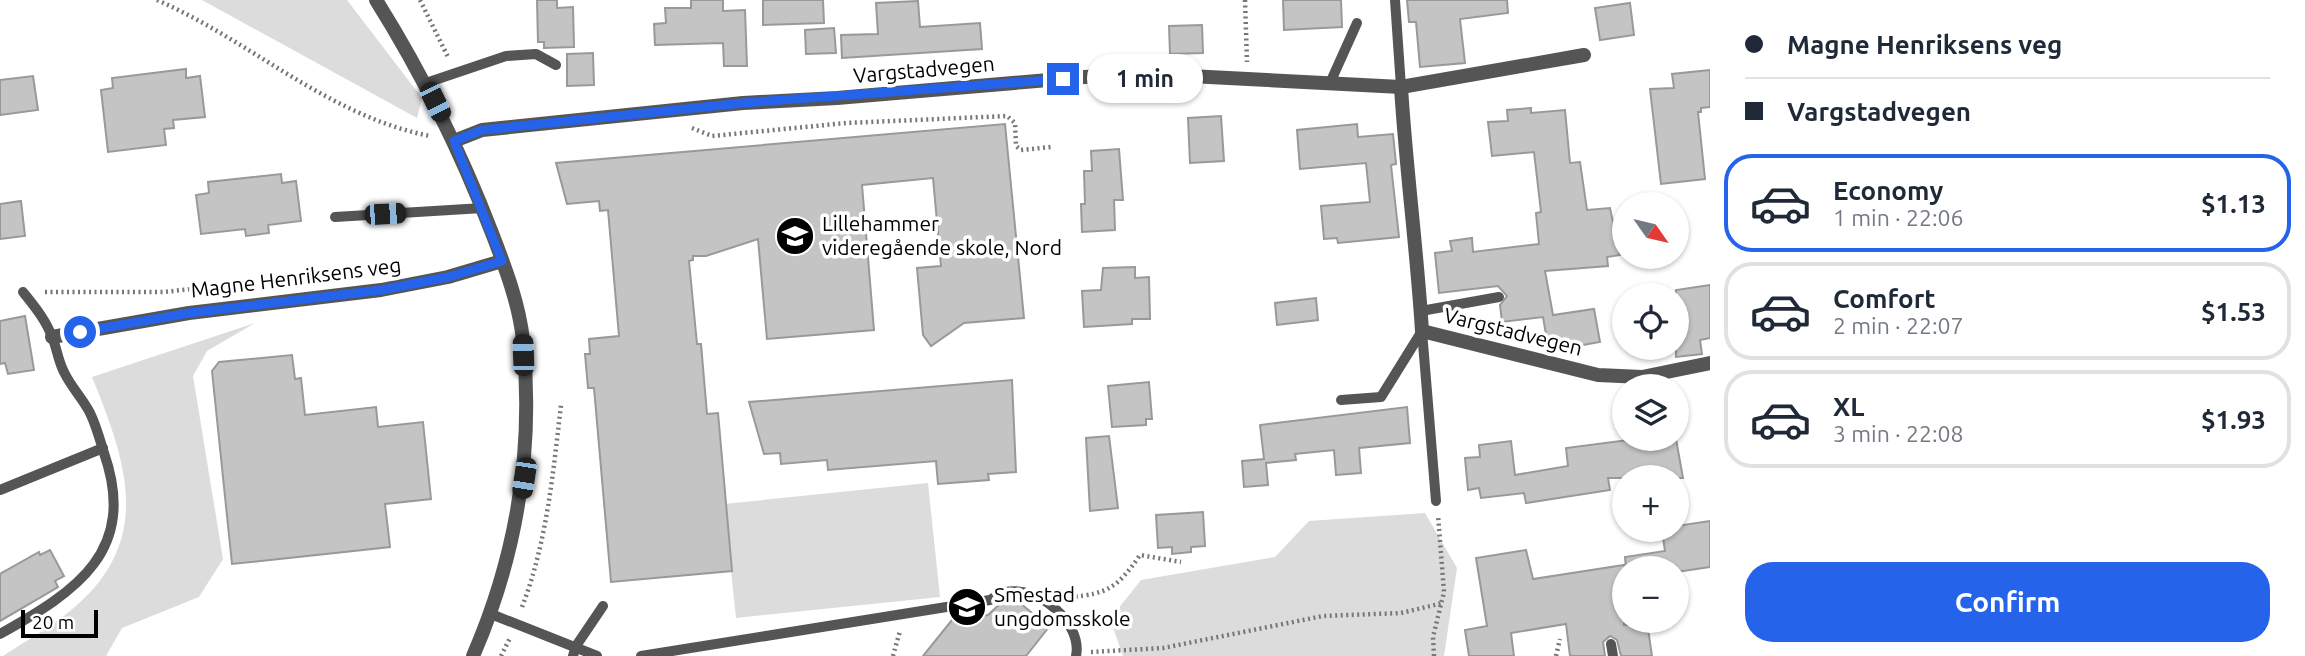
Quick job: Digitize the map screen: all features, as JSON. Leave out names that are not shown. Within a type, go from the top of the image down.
[{"type":"street","points":[[376,0],[426,83],[454,141],[502,261],[523,339],[524,478],[517,524],[491,614],[472,656]]},
{"type":"street","name":"Vargstadvegen","points":[[454,141],[482,130],[743,103],[837,98],[1097,76],[1151,74],[1401,88],[1584,55]]},
{"type":"street","name":"Vargstadvegen","points":[[1401,88],[1405,165],[1422,331],[1598,375],[1642,377],[1710,363]]},
{"type":"street","name":"Magne Henriksens veg","points":[[52,337],[189,313],[381,290],[448,277],[502,261]]},
{"type":"lane","points":[[1395,0],[1401,88]]},
{"type":"lane","points":[[1330,83],[1357,23]]},
{"type":"lane","points":[[426,83],[506,56],[536,54],[556,65]]},
{"type":"lane","points":[[335,217],[482,208]]},
{"type":"lane","points":[[0,634],[68,593],[99,556],[112,527],[115,494],[91,414],[63,372],[52,337],[23,292]]},
{"type":"lane","points":[[1421,311],[1499,297]]},
{"type":"lane","points":[[1341,400],[1381,397],[1422,331]]},
{"type":"lane","points":[[1422,331],[1436,501]]},
{"type":"lane","points":[[0,490],[103,448]]},
{"type":"lane","points":[[641,656],[990,600],[1005,592],[1038,596],[1074,633],[1077,654]]},
{"type":"lane","points":[[575,651],[603,606]]},
{"type":"lane","points":[[491,614],[575,651],[597,656]]},
{"type":"lane","points":[[1611,644],[1613,656]]},
{"type":"path","points":[[157,0],[367,119],[403,131],[454,141]]},
{"type":"path","points":[[420,0],[456,74]]},
{"type":"path","points":[[1245,0],[1248,78]]},
{"type":"path","points":[[727,134],[846,124],[1007,116],[1014,123],[1016,146],[1021,150],[1051,147]]},
{"type":"path","points":[[23,292],[164,292],[358,270]]},
{"type":"path","points":[[501,656],[533,579],[550,501],[561,405]]},
{"type":"path","points":[[1434,656],[1433,637],[1443,603],[1443,568],[1436,501]]},
{"type":"path","points":[[1038,596],[1057,598],[1101,595],[1129,571],[1140,555],[1181,562]]},
{"type":"path","points":[[1077,654],[1163,648],[1323,616],[1401,613],[1443,603]]},
{"type":"path","points":[[1556,656],[1560,639]]},
{"type":"shaded area","points":[[202,0],[347,0],[422,98],[417,118]]},
{"type":"shaded area","points":[[255,323],[207,351],[193,376],[223,559],[199,597],[122,628],[106,656],[3,656],[70,611],[97,585],[114,557],[124,529],[126,500],[123,471],[105,409],[92,377]]},
{"type":"shaded area","points":[[928,483],[940,597],[736,618],[724,504]]},
{"type":"shaded area","points":[[1425,513],[1457,568],[1444,656],[1123,656],[1110,619],[1141,580],[1275,557],[1309,521]]},
{"type":"building","points":[[537,0],[557,0],[557,8],[573,7],[574,47],[544,48],[544,42],[538,42]]},
{"type":"building","points":[[691,0],[723,0],[723,11],[745,10],[747,66],[724,66],[723,43],[655,45],[654,24],[666,23],[665,8],[691,8]]},
{"type":"building","points":[[763,0],[823,0],[824,23],[763,25]]},
{"type":"building","points":[[1283,0],[1341,0],[1342,27],[1284,30]]},
{"type":"building","points":[[1407,0],[1507,0],[1508,13],[1460,19],[1465,63],[1420,67],[1416,22],[1409,22]]},
{"type":"building","points":[[918,1],[920,27],[980,23],[982,49],[842,58],[841,35],[878,34],[876,3]]},
{"type":"building","points":[[1630,3],[1634,35],[1600,40],[1595,8]]},
{"type":"building","points":[[1202,25],[1203,53],[1170,54],[1169,26]]},
{"type":"building","points":[[834,28],[836,53],[806,54],[805,30]]},
{"type":"building","points":[[593,53],[594,85],[567,86],[567,54]]},
{"type":"building","points":[[186,69],[186,78],[200,76],[205,117],[173,120],[174,128],[164,129],[166,145],[108,152],[101,90],[113,88],[112,78]]},
{"type":"building","points":[[1710,70],[1710,107],[1701,108],[1701,112],[1698,112],[1705,179],[1661,184],[1650,89],[1674,88],[1672,74]]},
{"type":"building","points":[[33,76],[38,110],[0,115],[0,80]]},
{"type":"building","points":[[1531,108],[1531,113],[1565,110],[1570,163],[1580,162],[1587,210],[1610,208],[1612,256],[1607,257],[1608,266],[1545,271],[1553,315],[1594,309],[1600,342],[1549,351],[1543,317],[1502,322],[1500,305],[1507,296],[1498,286],[1439,293],[1435,253],[1452,251],[1450,241],[1472,238],[1473,252],[1539,244],[1536,213],[1541,212],[1534,152],[1492,156],[1488,122],[1508,121],[1507,110]]},
{"type":"building","points":[[1221,116],[1224,161],[1190,163],[1188,118]]},
{"type":"building","points":[[1005,124],[1024,318],[964,323],[931,346],[923,335],[917,268],[941,266],[933,178],[862,185],[874,330],[767,339],[758,239],[706,256],[693,256],[693,260],[689,261],[697,344],[701,344],[707,414],[718,413],[732,571],[611,582],[594,388],[588,388],[585,354],[590,354],[589,339],[619,336],[608,210],[600,211],[599,201],[567,204],[556,163]]},
{"type":"building","points":[[1357,124],[1358,137],[1393,134],[1396,164],[1391,165],[1399,237],[1338,243],[1337,238],[1324,239],[1321,206],[1370,202],[1366,163],[1300,169],[1297,130]]},
{"type":"building","points":[[1119,149],[1123,200],[1114,200],[1115,230],[1082,232],[1084,171],[1092,171],[1091,151]]},
{"type":"building","points":[[281,174],[282,183],[296,181],[301,221],[268,225],[269,233],[246,236],[245,229],[201,234],[196,195],[209,193],[208,182]]},
{"type":"building","points":[[21,201],[25,236],[0,239],[0,204]]},
{"type":"building","points":[[1135,267],[1135,278],[1149,277],[1150,319],[1132,319],[1132,324],[1084,327],[1082,291],[1101,290],[1103,268]]},
{"type":"building","points":[[1710,285],[1710,338],[1700,340],[1702,354],[1689,356],[1689,288]]},
{"type":"building","points":[[1316,298],[1318,320],[1277,325],[1275,303]]},
{"type":"building","points":[[25,316],[34,370],[8,374],[5,363],[0,364],[0,321]]},
{"type":"building","points":[[292,355],[295,379],[301,378],[305,415],[376,407],[378,427],[423,422],[431,499],[385,504],[390,547],[232,564],[212,371],[219,362]]},
{"type":"building","points":[[1012,380],[1016,472],[988,474],[989,480],[938,484],[936,461],[828,470],[827,460],[781,464],[780,453],[764,454],[749,402]]},
{"type":"building","points":[[1149,382],[1152,419],[1146,419],[1146,425],[1112,427],[1108,386]]},
{"type":"building","points":[[1407,407],[1410,443],[1359,448],[1361,473],[1336,475],[1334,450],[1295,454],[1296,460],[1266,463],[1268,485],[1244,487],[1242,461],[1264,459],[1260,425]]},
{"type":"building","points":[[1109,436],[1118,508],[1090,511],[1086,438]]},
{"type":"building","points":[[1511,441],[1515,475],[1568,466],[1566,448],[1612,442],[1612,451],[1678,451],[1681,465],[1612,465],[1612,478],[1608,478],[1610,490],[1526,503],[1524,493],[1481,498],[1479,488],[1468,490],[1465,458],[1480,457],[1479,445]]},
{"type":"building","points":[[1203,512],[1205,546],[1191,547],[1191,552],[1172,554],[1172,547],[1158,548],[1156,515]]},
{"type":"building","points":[[1710,521],[1710,567],[1689,570],[1689,556],[1632,556],[1665,551],[1664,542],[1689,542],[1689,524]]},
{"type":"building","points":[[50,550],[64,576],[55,581],[58,587],[0,621],[0,574],[39,552],[40,555]]},
{"type":"building","points":[[1526,550],[1533,579],[1612,567],[1612,633],[1649,633],[1652,656],[1621,656],[1617,640],[1610,636],[1603,642],[1605,656],[1570,656],[1566,624],[1511,633],[1514,656],[1469,656],[1465,630],[1487,626],[1476,558]]},
{"type":"building","points":[[1015,599],[1049,627],[1026,656],[923,656],[952,620],[988,615],[1002,602]]},
{"type":"place","name":"Lillehammer videregående skole, Nord","points":[[795,236]]},
{"type":"place","name":"Smestad ungdomsskole","points":[[967,607]]},
{"type":"route","points":[[80,332],[189,313],[381,290],[448,277],[502,261],[454,141],[482,130],[743,103],[1063,79]]}]
